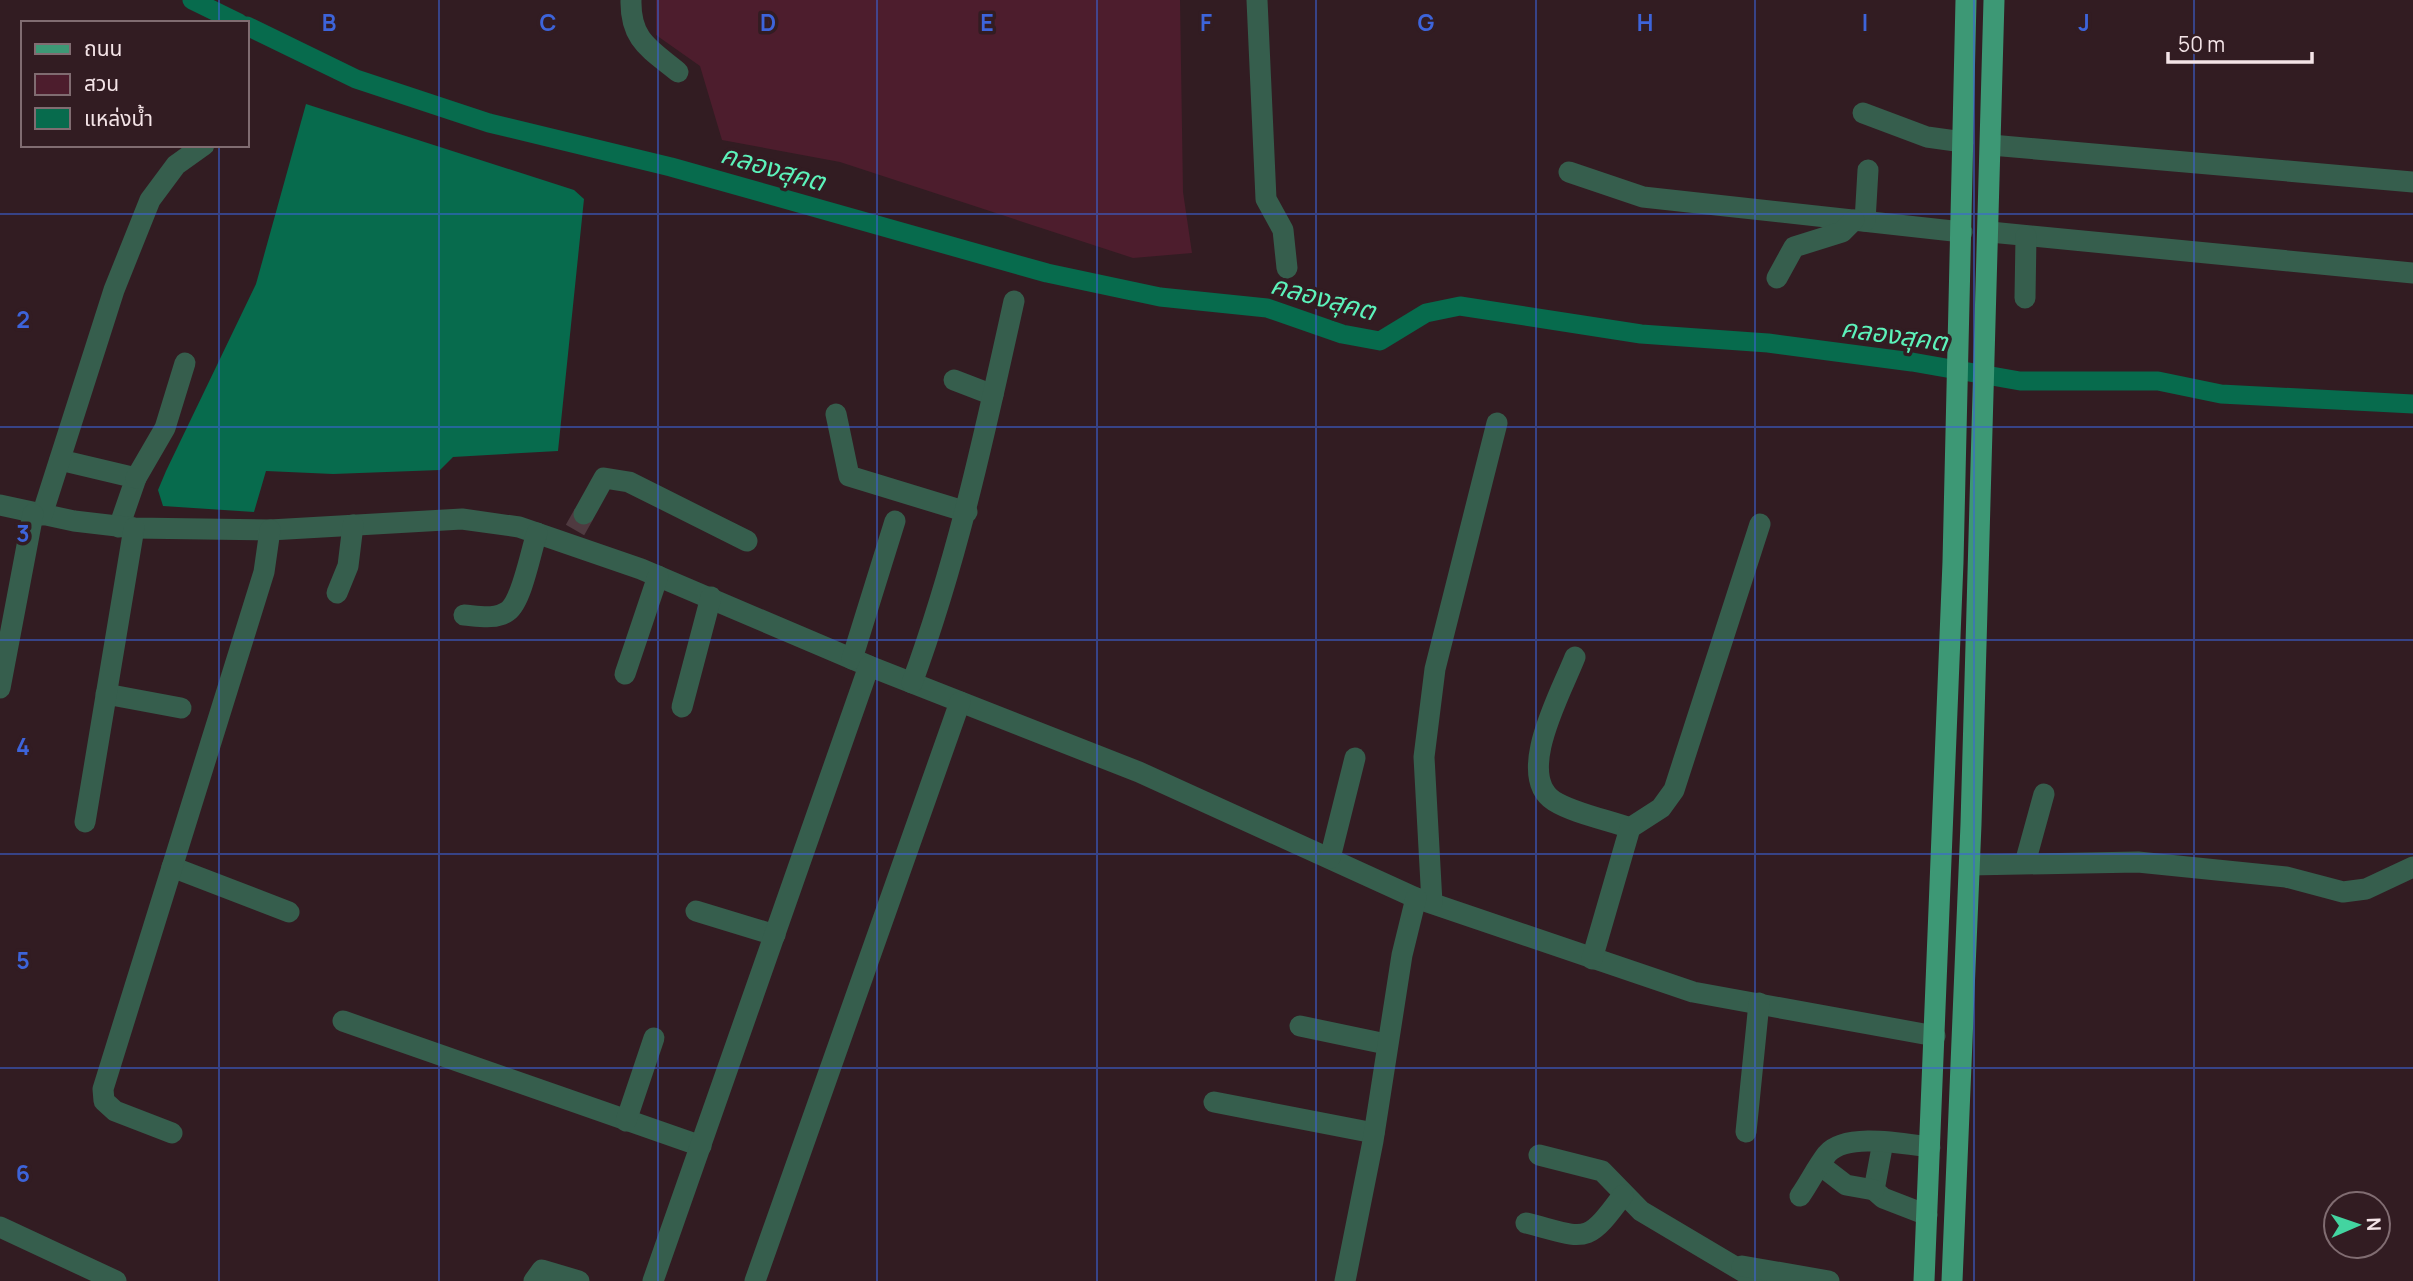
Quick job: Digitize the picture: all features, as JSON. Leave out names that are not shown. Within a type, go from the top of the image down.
[{"type":"main road","points":[[1924,1281],[1959,346],[1966,0]]},
{"type":"main road","points":[[1952,1281],[1964,1040],[1986,383],[1994,0]]},
{"type":"main road","points":[[1935,1036],[1964,1040]]},
{"type":"street","points":[[632,0],[631,16],[640,42],[678,72]]},
{"type":"street","points":[[1257,0],[1266,200],[1283,230],[1287,268]]},
{"type":"street","points":[[1863,113],[1927,138],[1963,142]]},
{"type":"street","points":[[1992,145],[2413,182]]},
{"type":"street","points":[[0,688],[38,515],[60,460],[114,290],[150,200],[176,165],[201,147]]},
{"type":"street","points":[[1777,278],[1794,247],[1842,232],[1859,220],[1868,170]]},
{"type":"street","points":[[1569,172],[1643,197],[1962,232]]},
{"type":"street","points":[[1990,232],[2413,273]]},
{"type":"street","points":[[2025,298],[2026,236]]},
{"type":"street","points":[[912,683],[939,608],[967,512],[1014,301]]},
{"type":"street","points":[[85,822],[106,694],[126,527],[136,478],[165,428],[185,363]]},
{"type":"street","points":[[954,380],[993,395]]},
{"type":"street","points":[[836,414],[849,476],[967,512]]},
{"type":"street","points":[[1345,1281],[1374,1133],[1386,1044],[1424,900],[1424,757],[1435,669],[1496,423]]},
{"type":"street","points":[[60,460],[136,478]]},
{"type":"street","points":[[576,529],[604,478],[614,477],[747,541]]},
{"type":"street","points":[[0,505],[38,515],[126,527],[270,530],[462,519],[490,520],[537,533],[576,529],[658,576],[861,663],[1139,772],[1424,900],[1693,992],[1935,1036]]},
{"type":"street","points":[[653,1281],[775,935],[861,663],[895,521]]},
{"type":"street","points":[[1592,959],[1630,828],[1661,808],[1674,790],[1760,524]]},
{"type":"street","points":[[337,593],[348,566],[354,525]]},
{"type":"street","points":[[172,1133],[115,1111],[104,1101],[103,1089],[264,572],[270,530]]},
{"type":"street","points":[[464,615],[494,617],[509,611],[517,599],[537,533]]},
{"type":"street","points":[[625,674],[658,576]]},
{"type":"street","points":[[682,706],[711,597]]},
{"type":"street","points":[[1575,657],[1538,752],[1535,771],[1542,789],[1554,801],[1630,828]]},
{"type":"street","points":[[106,694],[181,708]]},
{"type":"street","points":[[755,1281],[960,702]]},
{"type":"street","points":[[1330,858],[1355,758]]},
{"type":"street","points":[[2025,863],[2044,794]]},
{"type":"street","points":[[1970,865],[2138,862],[2286,877],[2343,892],[2366,889],[2413,867]]},
{"type":"street","points":[[172,867],[289,912]]},
{"type":"street","points":[[696,911],[775,935]]},
{"type":"street","points":[[1746,1132],[1759,1003]]},
{"type":"street","points":[[343,1021],[701,1146]]},
{"type":"street","points":[[1300,1026],[1386,1044]]},
{"type":"street","points":[[626,1121],[654,1038]]},
{"type":"street","points":[[1214,1102],[1374,1133]]},
{"type":"street","points":[[1800,1196],[1829,1152],[1846,1144],[1864,1140],[1930,1147]]},
{"type":"street","points":[[1874,1190],[1883,1142]]},
{"type":"street","points":[[1539,1155],[1602,1171],[1641,1211],[1759,1281]]},
{"type":"street","points":[[1820,1166],[1846,1185],[1874,1190],[1883,1198],[1927,1215]]},
{"type":"street","points":[[1526,1223],[1584,1236],[1598,1229],[1623,1195]]},
{"type":"street","points":[[0,1227],[116,1281]]},
{"type":"street","points":[[1735,1265],[1829,1281]]},
{"type":"street","points":[[534,1281],[542,1270],[579,1281]]},
{"type":"green space","points":[[656,0],[1180,0],[1183,192],[1192,253],[1133,258],[840,162],[722,140],[700,66],[656,35]]},
{"type":"water","points":[[306,104],[574,190],[584,199],[558,451],[453,457],[440,470],[333,474],[266,471],[254,512],[163,506],[158,490],[256,284]]},
{"type":"waterway","name":"คลองสุคต","points":[[192,0],[235,21]]},
{"type":"waterway","name":"คลองสุคต","points":[[248,26],[356,79],[489,123],[671,167],[1047,273],[1160,297],[1267,308],[1342,334],[1380,341],[1426,313],[1460,306],[1641,334],[1768,343],[1912,362],[2020,381],[2158,381],[2221,394],[2413,404]]},
{"type":"tunnel","points":[[575,530],[584,514]]}]
